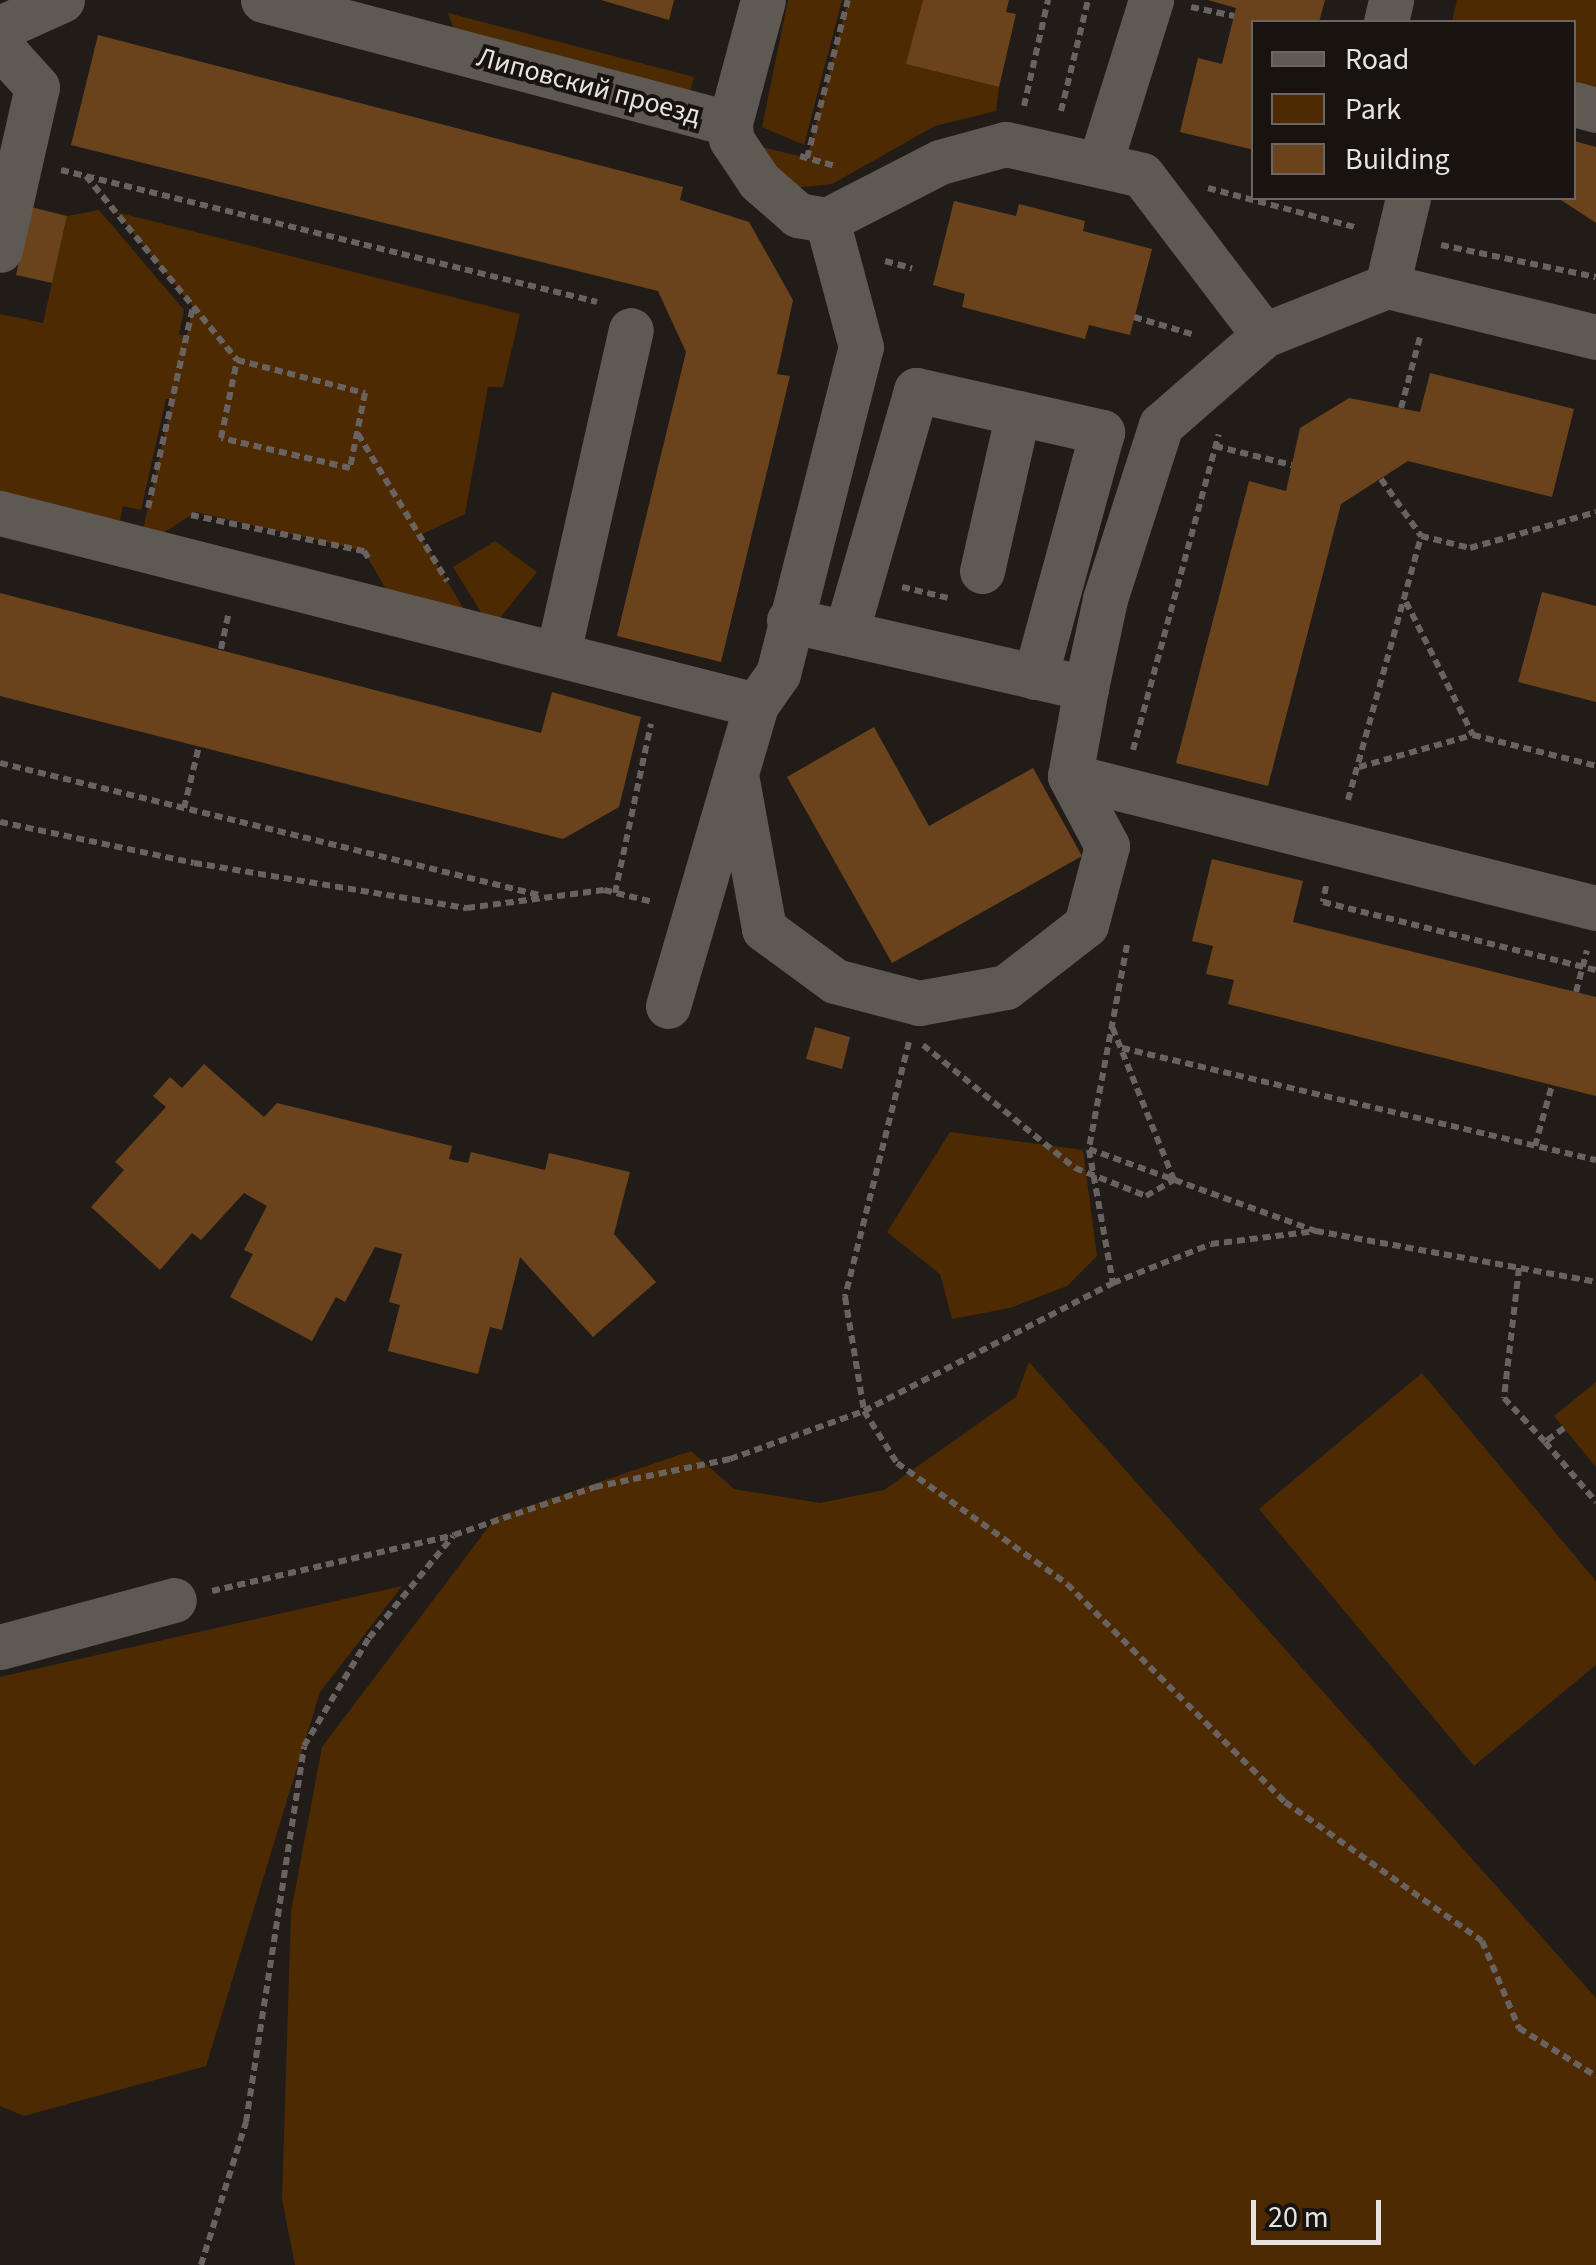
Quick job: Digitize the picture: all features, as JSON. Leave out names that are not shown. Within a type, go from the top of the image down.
[{"type":"street","points":[[0,28],[62,0]]},
{"type":"street","name":"Липовский проезд","points":[[263,0],[730,123],[731,139],[760,182],[798,215],[827,220]]},
{"type":"street","points":[[730,123],[763,0]]},
{"type":"street","points":[[1121,169],[1171,4]]},
{"type":"street","points":[[0,46],[37,88],[0,250]]},
{"type":"street","points":[[668,1006],[756,706],[778,674],[860,348],[827,220],[940,162],[1006,144],[1121,169],[1264,335]]},
{"type":"street","points":[[1387,286],[1390,222]]},
{"type":"street","points":[[737,780],[764,929],[835,981],[920,1004],[1006,987],[1086,924],[1107,846],[1070,776],[1105,599],[1160,425],[1264,335],[1387,286],[1596,337]]},
{"type":"street","points":[[558,653],[631,330]]},
{"type":"street","points":[[846,633],[916,390],[1102,432],[1034,678]]},
{"type":"street","points":[[982,571],[1018,413]]},
{"type":"street","points":[[0,513],[756,706]]},
{"type":"street","points":[[789,620],[1086,688]]},
{"type":"street","points":[[1070,776],[1335,846],[1596,908]]},
{"type":"street","points":[[0,1647],[174,1600]]},
{"type":"path","points":[[807,158],[848,0]]},
{"type":"path","points":[[1047,150],[1088,0]]},
{"type":"path","points":[[1171,4],[1234,16]]},
{"type":"path","points":[[20,160],[636,312],[631,330]]},
{"type":"path","points":[[1121,169],[1251,195]]},
{"type":"path","points":[[86,176],[237,360],[365,393],[350,468],[221,438],[237,360]]},
{"type":"path","points":[[1278,200],[1390,222],[1596,278]]},
{"type":"path","points":[[869,257],[912,268]]},
{"type":"path","points":[[139,548],[193,307]]},
{"type":"path","points":[[1134,317],[1215,340]]},
{"type":"path","points":[[1401,408],[1423,324]]},
{"type":"path","points":[[1122,790],[1220,429]]},
{"type":"path","points":[[357,432],[479,634]]},
{"type":"path","points":[[1215,446],[1292,465]]},
{"type":"path","points":[[1380,479],[1421,536],[1470,548],[1596,512]]},
{"type":"path","points":[[1335,846],[1421,536]]},
{"type":"path","points":[[1405,601],[1473,735]]},
{"type":"path","points":[[615,892],[653,718]]},
{"type":"path","points":[[1358,768],[1473,735],[1596,766]]},
{"type":"path","points":[[184,808],[199,746]]},
{"type":"path","points":[[0,763],[547,897]]},
{"type":"path","points":[[0,822],[194,863],[467,908],[615,892],[694,912]]},
{"type":"path","points":[[1113,1284],[1089,1149],[1130,935]]},
{"type":"path","points":[[1111,1023],[1174,1180]]},
{"type":"path","points":[[1174,1180],[1146,1196],[1094,1180],[911,1035],[845,1297],[864,1410],[897,1463],[1067,1584],[1285,1802],[1482,1941],[1519,2028],[1596,2076]]},
{"type":"path","points":[[1121,1048],[1596,1160]]},
{"type":"path","points":[[1536,1146],[1552,1085]]},
{"type":"path","points":[[1089,1149],[1316,1231],[1596,1282]]},
{"type":"path","points":[[174,1600],[454,1535],[595,1487],[730,1459],[864,1410],[1113,1284],[1211,1244],[1316,1231]]},
{"type":"path","points":[[1519,1268],[1504,1398],[1596,1502]]},
{"type":"path","points":[[1545,1442],[1564,1428]]},
{"type":"path","points":[[201,2265],[246,2122],[304,1746],[369,1638],[454,1535]]},
{"type":"green space","points":[[788,0],[842,0],[804,145],[762,127]]},
{"type":"green space","points":[[848,0],[923,0],[907,64],[999,87],[996,111],[935,126],[832,184],[793,188],[754,145],[807,158]]},
{"type":"green space","points":[[1457,0],[1596,0],[1596,110],[1576,105],[1576,20],[1452,20]]},
{"type":"green space","points":[[448,13],[694,77],[687,102],[459,44]]},
{"type":"green space","points":[[99,210],[184,310],[179,334],[186,337],[193,307],[116,212],[520,314],[503,387],[488,387],[465,514],[420,535],[468,616],[391,598],[364,551],[196,512],[155,538],[143,530],[172,399],[166,399],[141,510],[123,506],[118,529],[0,500],[0,314],[43,323],[67,216]]},
{"type":"green space","points":[[495,541],[537,572],[499,619],[482,614],[453,567]]},
{"type":"green space","points":[[950,1132],[1083,1150],[1097,1256],[1067,1286],[1010,1308],[952,1319],[940,1274],[887,1232]]},
{"type":"green space","points":[[1029,1362],[1596,1998],[1596,2265],[295,2265],[282,2199],[291,1912],[322,1747],[496,1517],[691,1451],[734,1489],[820,1503],[884,1490],[1016,1397]]},
{"type":"green space","points":[[1422,1373],[1596,1581],[1596,1665],[1474,1766],[1259,1509]]},
{"type":"green space","points":[[1596,1382],[1596,1467],[1554,1416]]},
{"type":"green space","points":[[402,1586],[320,1692],[206,2066],[24,2116],[0,2106],[0,1677]]},
{"type":"building","points":[[601,0],[674,0],[669,20]]},
{"type":"building","points":[[923,0],[1009,0],[1006,12],[1016,14],[999,87],[906,64]]},
{"type":"building","points":[[1208,0],[1325,0],[1320,20],[1251,20],[1251,149],[1180,132],[1198,58],[1222,64],[1236,8]]},
{"type":"building","points":[[98,35],[683,187],[680,200],[749,222],[793,300],[777,374],[790,376],[721,662],[617,636],[686,352],[658,291],[71,145]]},
{"type":"building","points":[[1576,142],[1596,147],[1596,223],[1561,200],[1576,200]]},
{"type":"building","points":[[954,201],[1016,216],[1019,204],[1085,221],[1083,231],[1152,249],[1130,335],[1089,325],[1085,339],[962,307],[965,294],[933,285]]},
{"type":"building","points":[[31,207],[67,216],[52,283],[16,275]]},
{"type":"building","points":[[1430,373],[1574,409],[1552,497],[1408,461],[1341,504],[1268,786],[1176,763],[1249,481],[1286,491],[1300,428],[1349,398],[1420,412]]},
{"type":"building","points":[[1542,592],[1596,606],[1596,702],[1518,682]]},
{"type":"building","points":[[0,593],[541,733],[552,692],[641,717],[619,807],[563,839],[0,696]]},
{"type":"building","points":[[874,727],[929,826],[1033,768],[1082,856],[892,963],[787,777]]},
{"type":"building","points":[[1212,859],[1303,881],[1293,922],[1596,997],[1596,1096],[1228,1004],[1234,980],[1206,974],[1213,946],[1192,941]]},
{"type":"building","points":[[815,1027],[850,1037],[842,1069],[806,1059]]},
{"type":"building","points":[[204,1064],[264,1117],[277,1103],[452,1146],[449,1159],[468,1163],[471,1152],[545,1170],[549,1153],[630,1172],[614,1234],[656,1282],[593,1337],[520,1257],[502,1330],[490,1327],[478,1374],[388,1351],[400,1305],[389,1302],[402,1254],[375,1247],[345,1302],[336,1297],[312,1341],[230,1297],[253,1254],[244,1250],[267,1206],[244,1193],[201,1240],[192,1233],[160,1270],[91,1207],[124,1170],[115,1162],[166,1107],[153,1096],[170,1077],[182,1088]]}]
